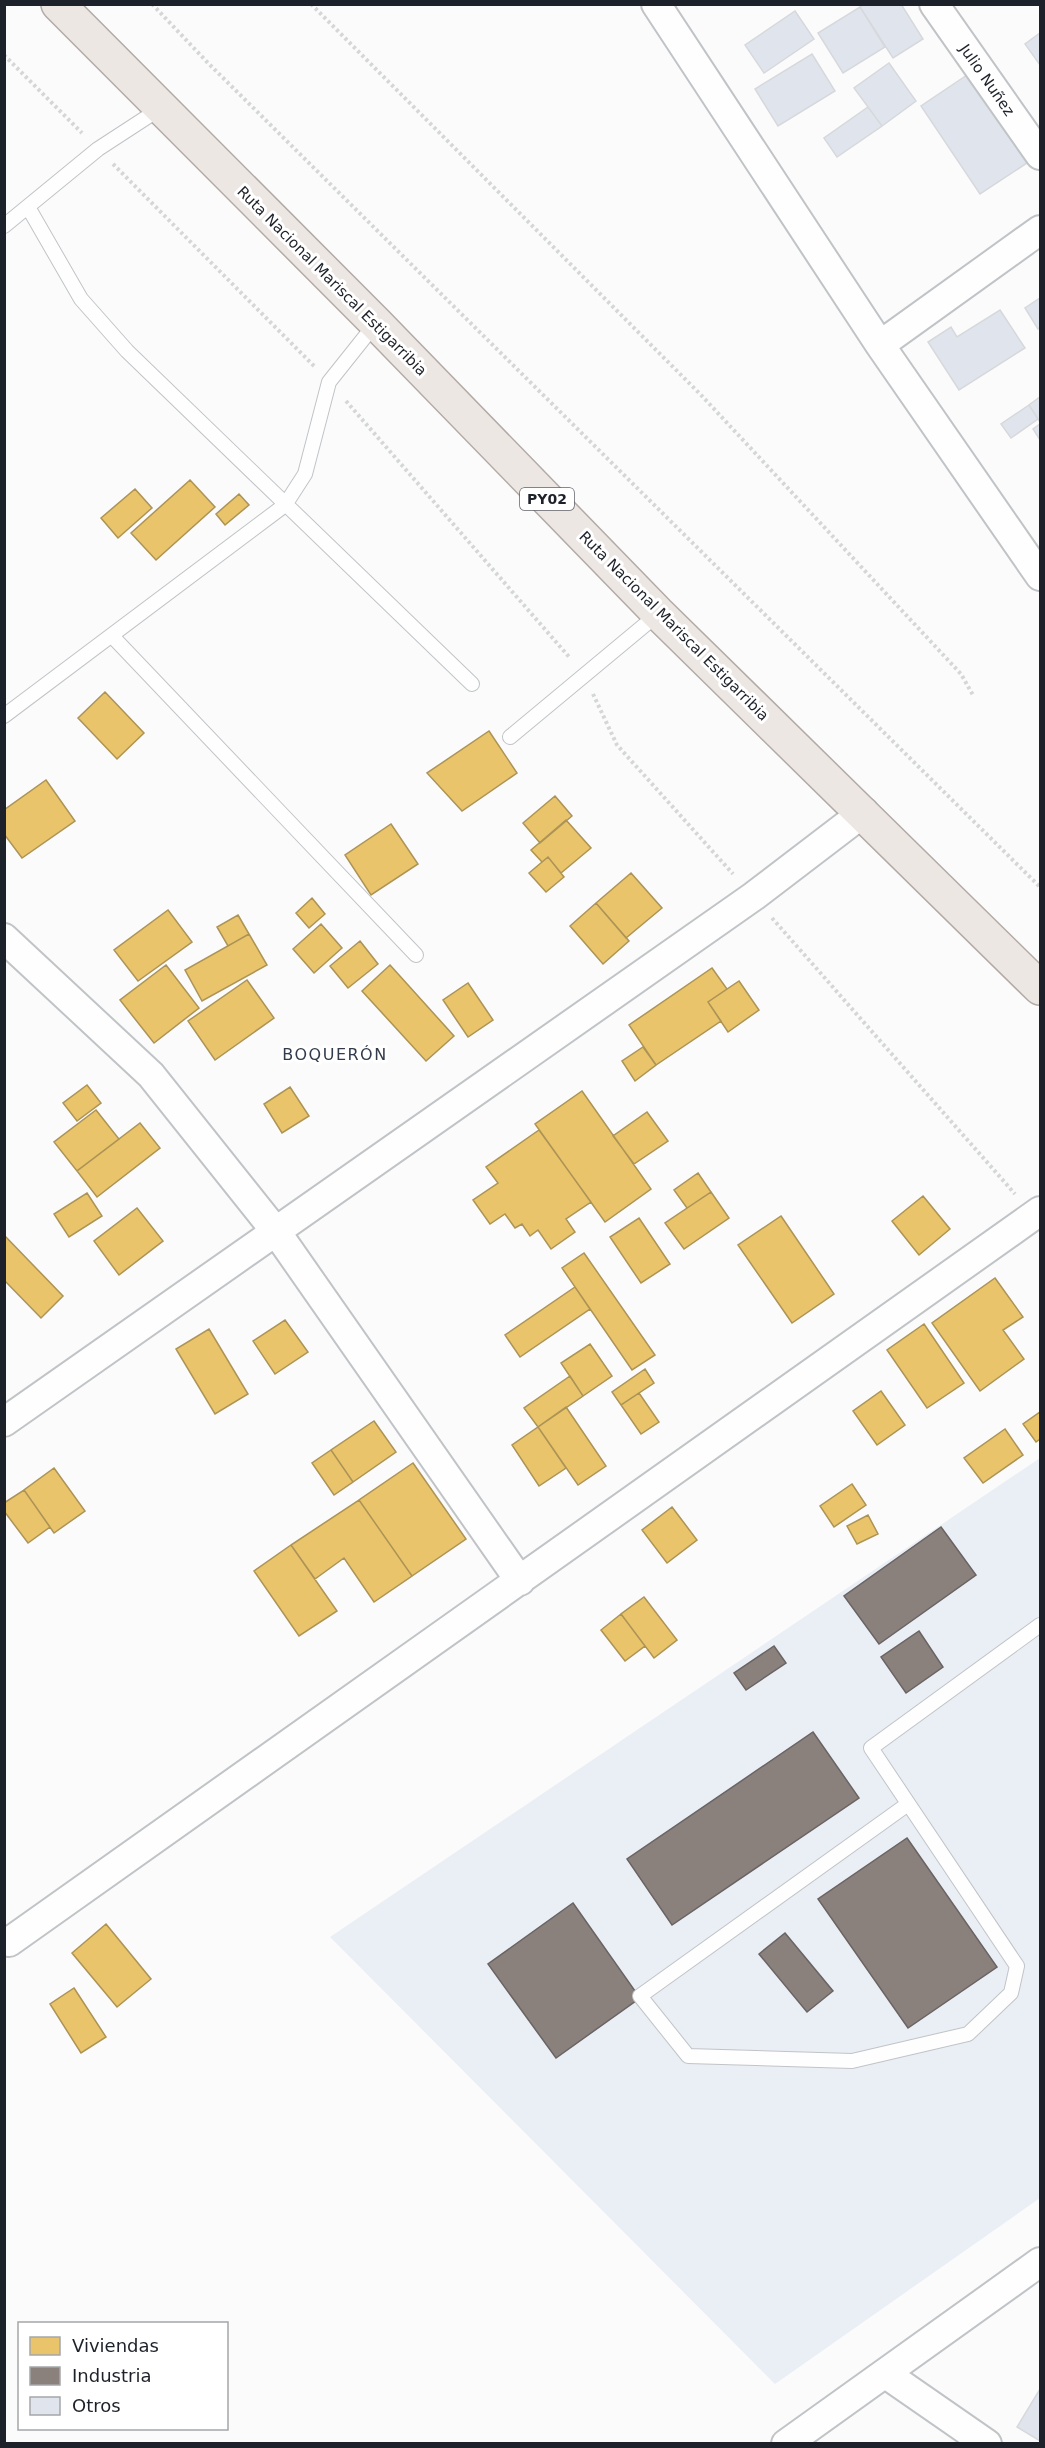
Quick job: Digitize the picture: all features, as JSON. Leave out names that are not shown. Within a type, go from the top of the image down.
[{"type":"main road","name":"Ruta Nacional Mariscal Estigarribia","points":[[58,4],[376,323],[658,614],[1040,985]]},
{"type":"street","points":[[656,4],[880,345],[1041,576]]},
{"type":"street","name":"Julio Nuñez","points":[[934,4],[1041,154]]},
{"type":"street","points":[[880,345],[1041,230]]},
{"type":"street","points":[[4,1422],[277,1233],[754,896],[864,812]]},
{"type":"street","points":[[4,938],[151,1075],[277,1233],[520,1581]]},
{"type":"street","points":[[9,1942],[1037,1213]]},
{"type":"street","points":[[786,2444],[1041,2262]]},
{"type":"street","points":[[886,2373],[987,2444]]},
{"type":"lane","points":[[4,226],[98,149],[161,108]]},
{"type":"lane","points":[[28,207],[81,299],[127,351],[472,684]]},
{"type":"lane","points":[[4,716],[285,505],[305,474],[329,382],[376,323]]},
{"type":"lane","points":[[510,737],[658,614]]},
{"type":"lane","points":[[112,636],[416,955]]},
{"type":"lane","points":[[908,1804],[640,1996],[688,2056],[852,2061],[968,2034],[1011,1993],[1017,1966],[871,1748],[1041,1626]]},
{"type":"path","points":[[152,4],[208,63],[1041,887]]},
{"type":"path","points":[[310,4],[702,396],[961,675],[974,697]]},
{"type":"path","points":[[4,55],[329,382],[584,674],[617,745],[1037,1213]]},
{"type":"shaded area","points":[[1040,1458],[1040,2198],[775,2384],[330,1937]]},
{"type":"building: Viviendas","points":[[190,480],[215,507],[156,560],[131,533]]},
{"type":"building: Viviendas","points":[[135,489],[152,508],[118,538],[101,518]]},
{"type":"building: Viviendas","points":[[239,494],[249,505],[225,525],[216,514]]},
{"type":"building: Viviendas","points":[[105,692],[144,733],[117,759],[78,718]]},
{"type":"building: Viviendas","points":[[489,731],[517,773],[462,811],[427,773]]},
{"type":"building: Viviendas","points":[[46,780],[75,821],[22,858],[4,834],[4,810]]},
{"type":"building: Viviendas","points":[[555,796],[572,816],[540,843],[523,823]]},
{"type":"building: Viviendas","points":[[566,820],[591,848],[561,873],[548,857],[542,862],[531,850]]},
{"type":"building: Viviendas","points":[[391,824],[418,864],[371,895],[345,855]]},
{"type":"building: Viviendas","points":[[548,857],[564,877],[546,892],[529,873]]},
{"type":"building: Viviendas","points":[[631,873],[662,908],[626,938],[596,903]]},
{"type":"building: Viviendas","points":[[312,898],[325,914],[309,928],[296,913]]},
{"type":"building: Viviendas","points":[[596,903],[629,941],[603,964],[570,926]]},
{"type":"building: Viviendas","points":[[168,910],[192,942],[138,981],[114,950]]},
{"type":"building: Viviendas","points":[[238,915],[249,934],[228,946],[217,927]]},
{"type":"building: Viviendas","points":[[321,924],[342,948],[314,973],[293,949]]},
{"type":"building: Viviendas","points":[[249,934],[267,965],[202,1001],[185,970]]},
{"type":"building: Viviendas","points":[[360,941],[378,964],[348,988],[330,966]]},
{"type":"building: Viviendas","points":[[166,965],[199,1008],[154,1043],[120,1000]]},
{"type":"building: Viviendas","points":[[390,965],[454,1036],[426,1061],[362,991]]},
{"type":"building: Viviendas","points":[[712,968],[727,989],[708,1002],[721,1021],[656,1065],[629,1025]]},
{"type":"building: Viviendas","points":[[247,980],[274,1018],[215,1060],[188,1021]]},
{"type":"building: Viviendas","points":[[739,981],[759,1010],[728,1032],[708,1002]]},
{"type":"building: Viviendas","points":[[468,983],[493,1020],[468,1037],[443,1000]]},
{"type":"building: Viviendas","points":[[643,1047],[656,1065],[635,1081],[622,1061]]},
{"type":"building: Viviendas","points":[[87,1085],[101,1103],[77,1121],[63,1103]]},
{"type":"building: Viviendas","points":[[290,1087],[309,1116],[282,1133],[264,1104]]},
{"type":"building: Viviendas","points":[[582,1091],[651,1189],[605,1222],[535,1124]]},
{"type":"building: Viviendas","points":[[96,1110],[119,1139],[77,1171],[54,1142]]},
{"type":"building: Viviendas","points":[[647,1112],[668,1141],[634,1164],[613,1136]]},
{"type":"building: Viviendas","points":[[140,1123],[160,1148],[97,1197],[77,1171]]},
{"type":"building: Viviendas","points":[[539,1130],[591,1202],[566,1219],[575,1232],[551,1249],[538,1230],[530,1236],[522,1224],[515,1228],[505,1214],[490,1224],[473,1200],[498,1183],[486,1167]]},
{"type":"building: Viviendas","points":[[698,1173],[711,1192],[687,1208],[674,1190]]},
{"type":"building: Viviendas","points":[[711,1192],[729,1218],[684,1249],[665,1223]]},
{"type":"building: Viviendas","points":[[87,1193],[102,1216],[69,1237],[54,1214]]},
{"type":"building: Viviendas","points":[[923,1196],[950,1229],[919,1255],[892,1221]]},
{"type":"building: Viviendas","points":[[137,1208],[163,1241],[119,1275],[94,1241]]},
{"type":"building: Viviendas","points":[[781,1216],[834,1294],[792,1323],[738,1245]]},
{"type":"building: Viviendas","points":[[639,1218],[670,1264],[641,1283],[610,1237]]},
{"type":"building: Viviendas","points":[[4,1235],[63,1296],[41,1318],[4,1280]]},
{"type":"building: Viviendas","points":[[584,1253],[655,1355],[632,1370],[562,1268]]},
{"type":"building: Viviendas","points":[[995,1278],[1023,1317],[1003,1330],[1024,1359],[980,1391],[932,1323]]},
{"type":"building: Viviendas","points":[[575,1287],[590,1309],[520,1357],[505,1335]]},
{"type":"building: Viviendas","points":[[285,1320],[308,1352],[275,1374],[253,1341]]},
{"type":"building: Viviendas","points":[[924,1324],[964,1383],[927,1408],[887,1350]]},
{"type":"building: Viviendas","points":[[209,1329],[248,1394],[215,1414],[176,1349]]},
{"type":"building: Viviendas","points":[[590,1344],[612,1376],[583,1396],[561,1363]]},
{"type":"building: Viviendas","points":[[645,1369],[654,1383],[621,1405],[612,1392]]},
{"type":"building: Viviendas","points":[[570,1376],[583,1396],[538,1427],[524,1408]]},
{"type":"building: Viviendas","points":[[881,1391],[905,1425],[877,1445],[853,1411]]},
{"type":"building: Viviendas","points":[[639,1393],[659,1422],[641,1434],[621,1405]]},
{"type":"building: Viviendas","points":[[566,1407],[606,1466],[578,1485],[538,1427]]},
{"type":"building: Viviendas","points":[[1040,1412],[1040,1439],[1036,1442],[1023,1424]]},
{"type":"building: Viviendas","points":[[374,1421],[396,1452],[353,1482],[331,1450]]},
{"type":"building: Viviendas","points":[[538,1427],[566,1468],[539,1486],[512,1445]]},
{"type":"building: Viviendas","points":[[1005,1429],[1023,1455],[983,1483],[964,1458]]},
{"type":"building: Viviendas","points":[[331,1450],[353,1482],[334,1495],[312,1463]]},
{"type":"building: Viviendas","points":[[413,1463],[466,1539],[412,1576],[359,1500]]},
{"type":"building: Viviendas","points":[[54,1468],[85,1511],[54,1533],[24,1490]]},
{"type":"building: Viviendas","points":[[852,1484],[866,1505],[834,1527],[820,1506]]},
{"type":"building: Viviendas","points":[[24,1490],[50,1527],[28,1543],[4,1511],[4,1503]]},
{"type":"building: Viviendas","points":[[359,1500],[412,1576],[374,1602],[344,1558],[315,1579],[291,1545]]},
{"type":"building: Viviendas","points":[[672,1507],[697,1540],[667,1563],[642,1530]]},
{"type":"building: Viviendas","points":[[868,1515],[878,1534],[857,1544],[847,1526]]},
{"type":"building: Viviendas","points":[[291,1545],[337,1611],[299,1636],[254,1571]]},
{"type":"building: Viviendas","points":[[644,1597],[677,1640],[654,1658],[621,1614]]},
{"type":"building: Viviendas","points":[[621,1614],[645,1646],[625,1661],[601,1630]]},
{"type":"building: Viviendas","points":[[106,1924],[151,1979],[117,2007],[72,1953]]},
{"type":"building: Viviendas","points":[[74,1988],[106,2037],[81,2053],[50,2004]]},
{"type":"building: Industria","points":[[941,1527],[976,1575],[879,1644],[844,1596]]},
{"type":"building: Industria","points":[[919,1631],[943,1667],[906,1693],[881,1657]]},
{"type":"building: Industria","points":[[774,1646],[786,1663],[746,1690],[734,1673]]},
{"type":"building: Industria","points":[[813,1732],[859,1798],[672,1925],[627,1859]]},
{"type":"building: Industria","points":[[907,1838],[997,1967],[908,2028],[818,1899]]},
{"type":"building: Industria","points":[[573,1903],[640,1998],[556,2058],[488,1964]]},
{"type":"building: Industria","points":[[785,1933],[833,1991],[807,2012],[759,1954]]},
{"type":"building: Otros","points":[[864,4],[901,4],[923,39],[893,58],[860,7]]},
{"type":"building: Otros","points":[[860,7],[885,47],[843,73],[818,33]]},
{"type":"building: Otros","points":[[795,11],[814,39],[764,73],[745,45]]},
{"type":"building: Otros","points":[[1040,33],[1040,65],[1025,44]]},
{"type":"building: Otros","points":[[812,54],[835,91],[778,126],[755,89]]},
{"type":"building: Otros","points":[[889,63],[916,101],[882,126],[854,88]]},
{"type":"building: Otros","points":[[970,73],[1030,161],[980,194],[921,106]]},
{"type":"building: Otros","points":[[868,107],[882,126],[837,157],[824,138]]},
{"type":"building: Otros","points":[[1040,298],[1040,327],[1038,329],[1025,308]]},
{"type":"building: Otros","points":[[1000,310],[1025,348],[959,390],[928,342],[951,327],[957,337]]},
{"type":"building: Otros","points":[[1040,397],[1040,422],[1029,405]]},
{"type":"building: Otros","points":[[1029,405],[1038,419],[1011,438],[1001,424]]},
{"type":"building: Otros","points":[[1040,424],[1040,440],[1033,429]]},
{"type":"building: Otros","points":[[1040,2389],[1040,2441],[1017,2427]]},
{"type":"district","name":"BOQUERÓN","points":[[335,1054]]}]
